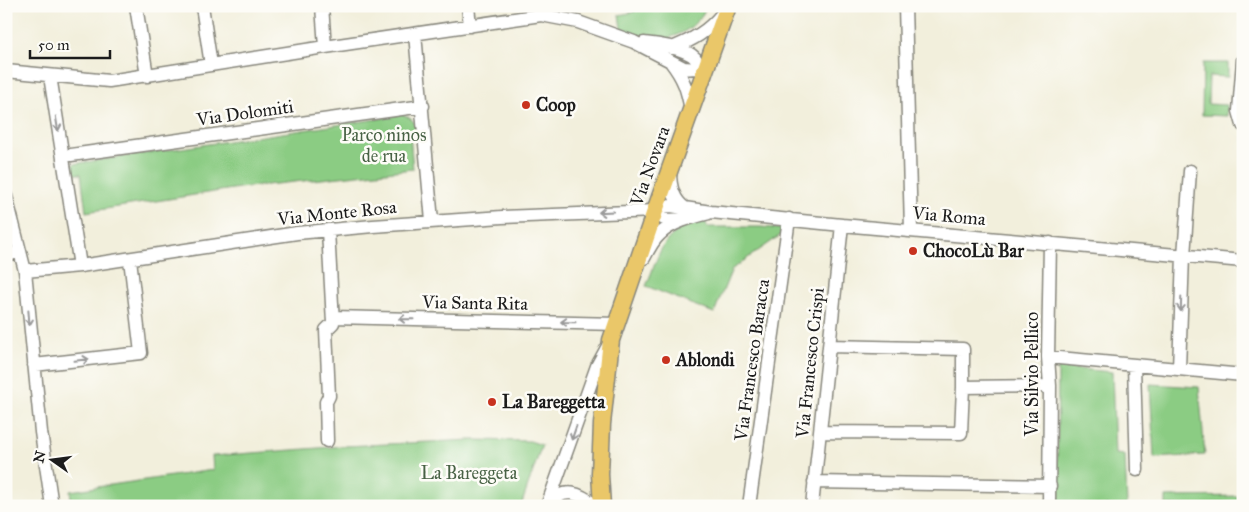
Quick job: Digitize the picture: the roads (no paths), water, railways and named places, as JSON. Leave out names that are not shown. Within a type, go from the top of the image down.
[{"type":"main road","name":"Via Novara","points":[[602,506],[600,474],[602,424],[614,332],[727,7]]},
{"type":"street","points":[[136,6],[147,76]]},
{"type":"street","points":[[202,6],[211,65]]},
{"type":"street","points":[[322,6],[325,46]]},
{"type":"street","points":[[468,6],[470,26]]},
{"type":"street","points":[[905,6],[911,230]]},
{"type":"street","points":[[671,54],[713,25],[727,7]]},
{"type":"street","points":[[6,71],[109,81],[325,46],[541,15],[578,22],[671,54],[687,53],[704,69]]},
{"type":"street","points":[[415,34],[432,221]]},
{"type":"street","points":[[671,54],[686,87],[691,112]]},
{"type":"street","points":[[1243,60],[1238,112],[1243,125]]},
{"type":"street","points":[[50,76],[80,266]]},
{"type":"street","name":"Via Dolomiti","points":[[71,155],[423,106]]},
{"type":"street","points":[[635,272],[660,234],[680,223],[688,213],[673,192],[670,168]]},
{"type":"street","points":[[1179,369],[1190,172]]},
{"type":"street","points":[[6,196],[25,272],[41,432],[52,506]]},
{"type":"street","name":"Via Roma","points":[[655,211],[660,218],[664,219],[688,213],[711,212],[1243,261]]},
{"type":"street","name":"Via Monte Rosa","points":[[25,272],[130,259],[297,233],[432,221],[655,211]]},
{"type":"street","name":"Via Francesco Baracca","points":[[749,506],[789,219]]},
{"type":"street","name":"Via Francesco Crispi","points":[[812,506],[842,225]]},
{"type":"street","points":[[327,441],[326,402],[329,396],[326,330],[334,323],[328,230]]},
{"type":"street","name":"Via Silvio Pellico","points":[[1049,506],[1050,386],[1048,357],[1050,243]]},
{"type":"street","points":[[6,255],[20,252]]},
{"type":"street","points":[[34,366],[141,353],[130,259]]},
{"type":"street","name":"Via Santa Rita","points":[[333,317],[614,332]]},
{"type":"street","points":[[547,506],[597,366],[614,332]]},
{"type":"street","points":[[820,432],[962,433],[963,349],[829,346]]},
{"type":"street","points":[[1048,357],[1243,375]]},
{"type":"street","points":[[1134,365],[1138,470]]},
{"type":"street","points":[[963,387],[1050,386]]},
{"type":"street","points":[[814,482],[1050,486]]},
{"type":"street","points":[[547,506],[554,498],[568,492],[584,497],[596,506]]},
{"type":"place","name":"Coop","points":[[526,105]]},
{"type":"place","name":"ChocoLù Bar","points":[[913,251]]},
{"type":"place","name":"Ablondi","points":[[666,360]]},
{"type":"place","name":"La Bareggetta","points":[[492,402]]},
{"type":"park label","name":"Parco ninos de rua","points":[[384,145]]},
{"type":"park label","name":"La Bareggeta","points":[[469,473]]}]
